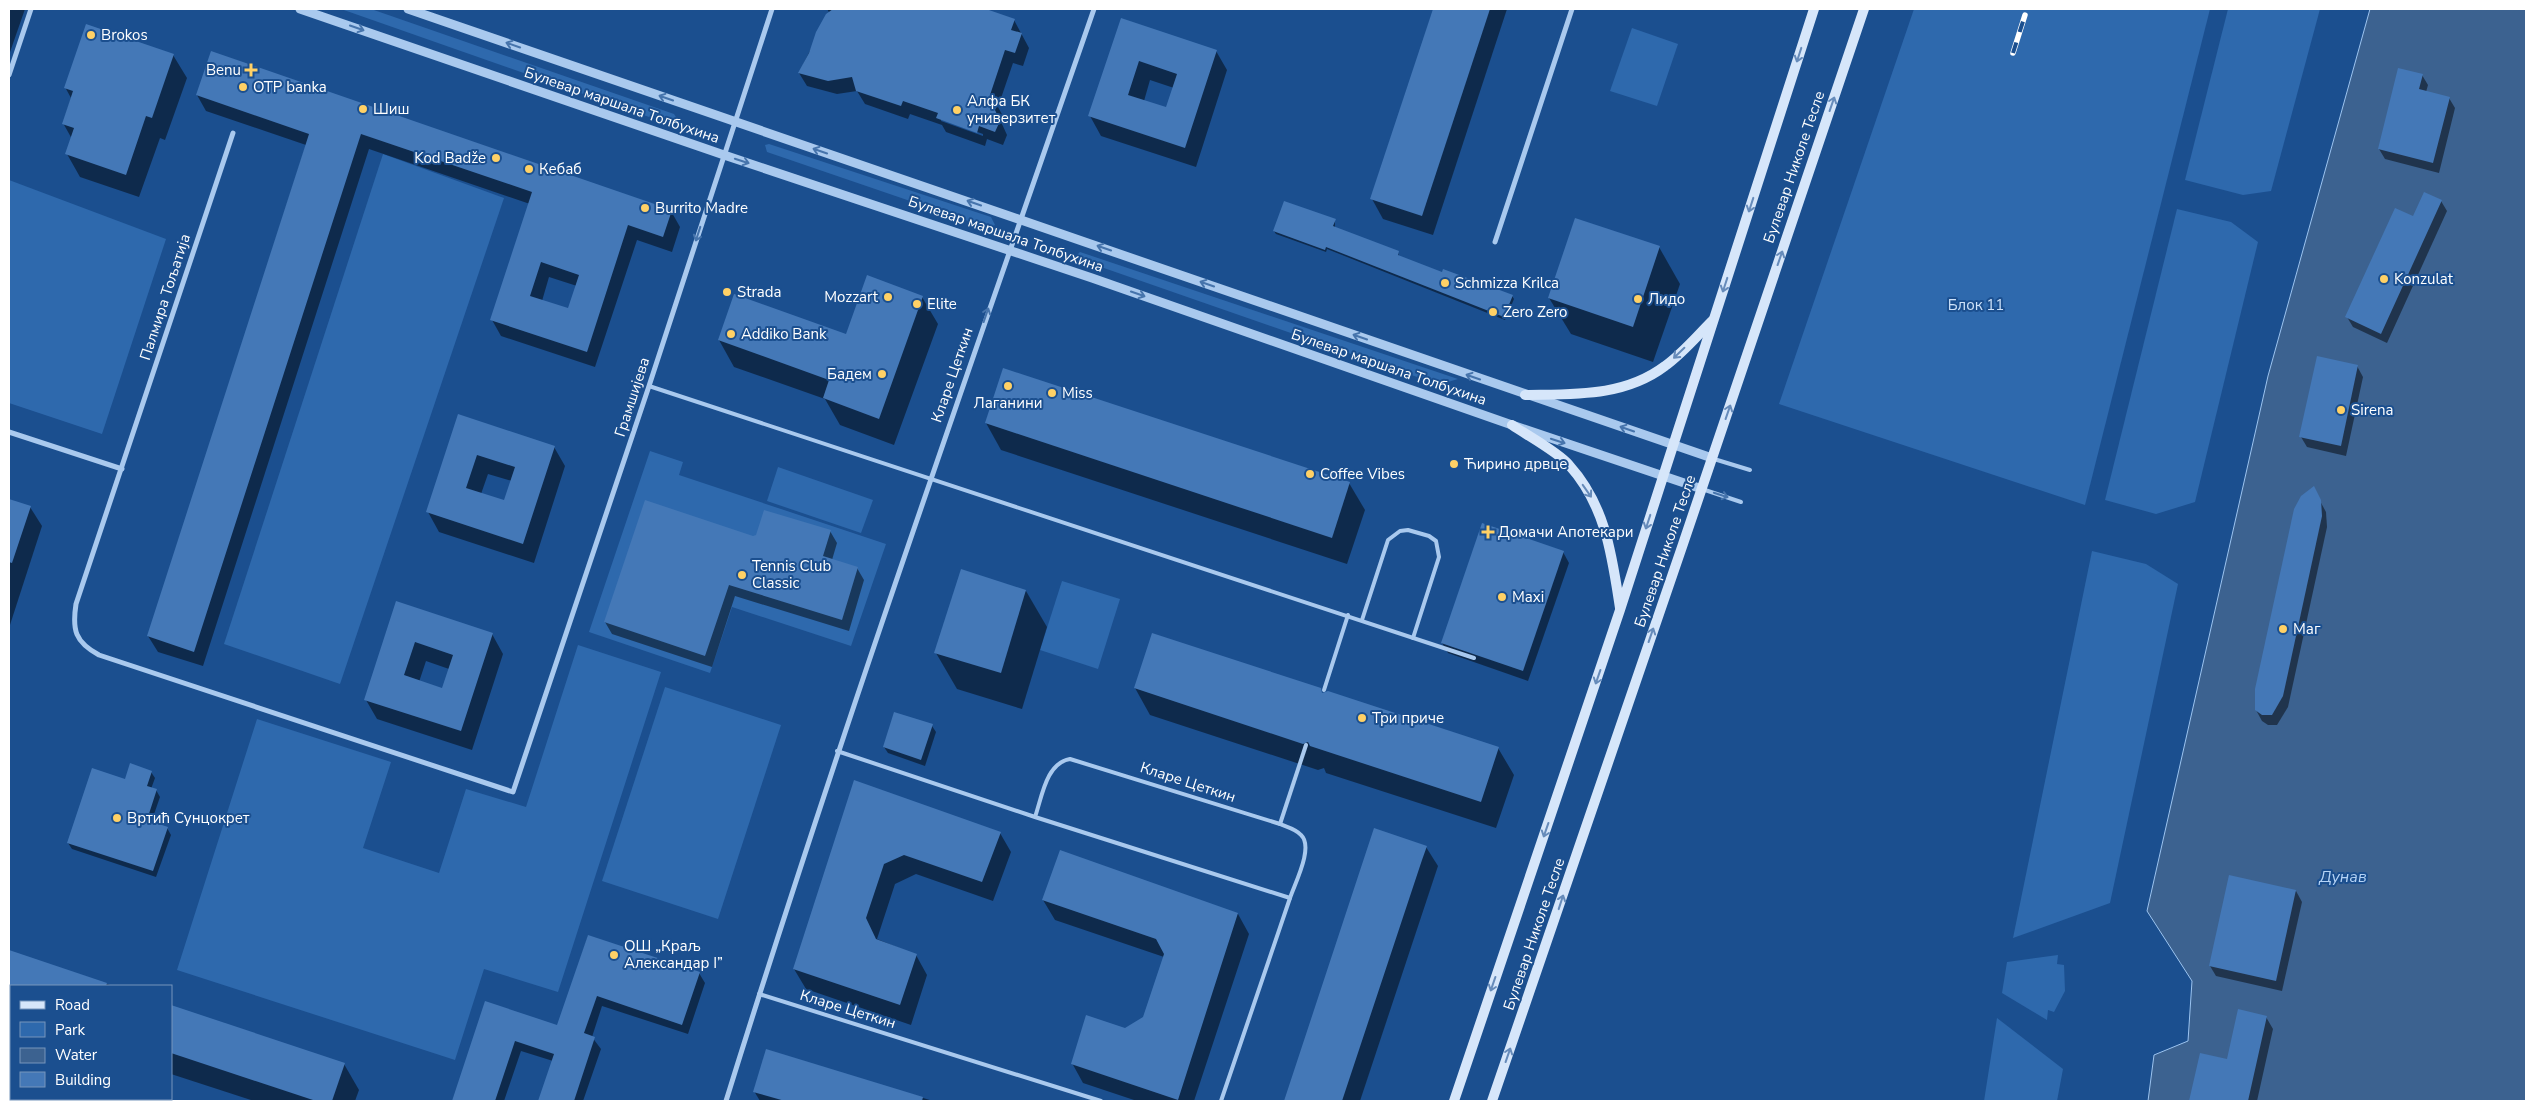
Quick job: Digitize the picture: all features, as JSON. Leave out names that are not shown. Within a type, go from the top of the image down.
[{"type":"main road","name":"Булевар Николе Тесле","points":[[1454,1101],[1620,610],[1814,9]]},
{"type":"main road","name":"Булевар Николе Тесле","points":[[1492,1101],[1864,9]]},
{"type":"main road","points":[[1526,395],[1590,393],[1635,384],[1666,366],[1714,319]]},
{"type":"main road","points":[[1512,425],[1568,464],[1592,498],[1609,539],[1620,610]]},
{"type":"street","points":[[9,75],[31,9]]},
{"type":"street","name":"Булевар маршала Толбухина","points":[[300,9],[724,155],[1009,249],[1512,425],[1702,489]]},
{"type":"street","name":"Булевар маршала Толбухина","points":[[408,9],[734,122],[1020,218],[1712,458]]},
{"type":"street","name":"Грамшијева","points":[[512,792],[649,386],[772,9]]},
{"type":"street","name":"Кларе Цеткин","points":[[726,1101],[837,751],[930,477],[1094,9]]},
{"type":"street","points":[[1495,242],[1572,9]]},
{"type":"street","name":"Палмира Тољатија","points":[[233,133],[76,604],[74,619],[77,634],[81,643],[99,655],[512,792]]},
{"type":"street","points":[[9,432],[122,469]]},
{"type":"lane","points":[[649,386],[930,477],[1474,658]]},
{"type":"lane","points":[[1712,458],[1750,470]]},
{"type":"lane","points":[[1702,489],[1741,502]]},
{"type":"lane","points":[[1362,620],[1388,540],[1400,531],[1408,530],[1429,536],[1436,541],[1439,557],[1413,638]]},
{"type":"lane","points":[[1324,690],[1348,615]]},
{"type":"lane","points":[[1280,824],[1306,745]]},
{"type":"lane","points":[[837,751],[1290,898]]},
{"type":"lane","name":"Кларе Цеткин","points":[[1036,817],[1053,767],[1061,760],[1070,759],[1280,824],[1295,830],[1305,840],[1307,850],[1221,1101]]},
{"type":"lane","name":"Кларе Цеткин","points":[[759,994],[1101,1101]]},
{"type":"green space","points":[[341,9],[371,9],[674,114],[679,122],[672,125]]},
{"type":"green space","name":"Блок 11","points":[[1914,9],[2210,9],[2085,505],[1779,404]]},
{"type":"green space","points":[[2228,9],[2320,9],[2271,191],[2243,195],[2185,180]]},
{"type":"green space","points":[[1632,28],[1678,44],[1657,106],[1610,91]]},
{"type":"green space","points":[[769,144],[991,217],[995,225],[989,228],[767,152],[765,145]]},
{"type":"green space","points":[[383,154],[504,198],[340,684],[224,644]]},
{"type":"green space","points":[[9,180],[166,239],[102,434],[9,403]]},
{"type":"green space","points":[[2177,209],[2231,222],[2258,242],[2195,502],[2156,514],[2105,500]]},
{"type":"green space","points":[[1080,252],[1458,379],[1448,382],[1420,378],[1078,259],[1077,255]]},
{"type":"green space","name":"Tennis Club Classic","points":[[650,451],[683,462],[679,475],[886,544],[851,646],[732,607],[710,673],[589,632]]},
{"type":"green space","points":[[778,467],[873,500],[861,533],[767,501]]},
{"type":"green space","points":[[2092,551],[2146,564],[2178,584],[2110,903],[2013,938]]},
{"type":"green space","points":[[1062,581],[1120,599],[1098,669],[1040,650]]},
{"type":"green space","points":[[578,645],[661,672],[558,992],[484,969],[455,1060],[177,970],[257,719],[391,762],[363,848],[439,873],[466,789],[526,807]]},
{"type":"green space","points":[[665,687],[781,725],[718,919],[602,881]]},
{"type":"green space","points":[[2058,955],[2057,964],[2064,965],[2065,991],[2054,1012],[2048,1010],[2047,1020],[2002,993],[2007,962]]},
{"type":"green space","points":[[1997,1018],[2063,1069],[2057,1101],[1984,1101]]},
{"type":"water","name":"Дунав","points":[[2370,9],[2526,9],[2526,1101],[2148,1101],[2154,1055],[2188,1041],[2192,981],[2147,911],[2268,376]]},
{"type":"building","name":"Алфа БК универзитет","points":[[833,9],[986,9],[1015,19],[1011,30],[1022,33],[1015,53],[1005,50],[988,101],[997,104],[995,110],[1000,121],[995,132],[979,126],[977,133],[936,118],[938,113],[903,101],[901,106],[856,91],[852,77],[828,81],[798,73],[809,53],[816,32],[826,14]]},
{"type":"building","points":[[1433,9],[1490,9],[1422,216],[1370,199]]},
{"type":"building","points":[[1121,18],[1217,50],[1185,148],[1088,116]],"holes":[[[1139,61],[1177,74],[1166,107],[1128,95]]]},
{"type":"building","points":[[86,24],[174,54],[152,118],[146,116],[126,175],[65,154],[74,128],[62,124],[73,91],[64,88]]},
{"type":"building","points":[[211,51],[672,210],[663,237],[628,225],[587,352],[490,320],[532,192],[361,134],[194,652],[147,636],[309,134],[196,95]],"holes":[[[541,262],[579,275],[568,308],[530,296]]]},
{"type":"building","points":[[2398,68],[2423,74],[2419,89],[2450,97],[2433,163],[2378,149]]},
{"type":"building","name":"Konzulat","points":[[2424,192],[2442,200],[2381,334],[2345,317],[2395,208],[2413,216]]},
{"type":"building","points":[[1284,201],[1336,219],[1333,226],[1399,251],[1398,255],[1442,272],[1443,269],[1513,295],[1504,317],[1326,247],[1325,250],[1273,231]]},
{"type":"building","points":[[1575,218],[1660,246],[1633,327],[1548,298]]},
{"type":"building","points":[[867,275],[923,296],[879,419],[823,398],[829,380],[718,340],[734,294],[846,334]]},
{"type":"building","points":[[2317,356],[2358,365],[2341,446],[2299,437]]},
{"type":"building","points":[[1003,368],[1350,482],[1332,538],[985,423]]},
{"type":"building","points":[[458,414],[555,446],[523,544],[426,512]],"holes":[[[477,455],[515,467],[504,500],[466,488]]]},
{"type":"building","name":"Маг","points":[[2314,486],[2321,500],[2322,516],[2283,696],[2272,715],[2262,715],[2255,710],[2255,689],[2294,509],[2301,496]]},
{"type":"building","points":[[9,499],[31,506],[12,563],[9,562]]},
{"type":"building","name":"Tennis Club Classic","points":[[645,500],[753,536],[756,535],[764,510],[831,530],[823,556],[858,567],[842,620],[729,585],[705,656],[604,622]]},
{"type":"building","name":"Maxi","points":[[1482,523],[1564,551],[1523,671],[1441,643]]},
{"type":"building","points":[[961,569],[1026,590],[1001,673],[934,653]]},
{"type":"building","points":[[396,601],[493,633],[461,731],[364,700]],"holes":[[[415,642],[453,655],[442,688],[404,675]]]},
{"type":"building","points":[[1152,633],[1321,688],[1322,693],[1328,691],[1499,747],[1481,802],[1310,746],[1308,742],[1303,744],[1134,688]]},
{"type":"building","points":[[894,712],[933,724],[921,760],[883,747]]},
{"type":"building","points":[[130,763],[152,771],[147,786],[157,789],[147,820],[168,827],[153,871],[67,843],[92,768],[125,779]]},
{"type":"building","points":[[854,780],[1001,832],[982,882],[904,855],[884,864],[866,918],[876,939],[917,954],[900,1005],[793,969]]},
{"type":"building","points":[[1374,828],[1427,846],[1342,1101],[1284,1101]]},
{"type":"building","points":[[1060,850],[1238,913],[1178,1100],[1071,1064],[1086,1015],[1125,1028],[1143,1017],[1164,954],[1156,939],[1042,900]]},
{"type":"building","points":[[2229,875],[2296,890],[2276,981],[2209,966]]},
{"type":"building","points":[[588,935],[700,972],[682,1025],[597,996],[584,1033],[595,1037],[574,1101],[538,1101],[554,1054],[515,1041],[495,1101],[452,1101],[485,1001],[557,1025]]},
{"type":"building","points":[[9,950],[107,983],[106,985],[9,986]]},
{"type":"building","points":[[172,1005],[345,1063],[332,1101],[316,1101],[172,1053]]},
{"type":"building","points":[[2238,1009],[2267,1016],[2248,1101],[2189,1101],[2200,1053],[2227,1059]]},
{"type":"building","points":[[766,1049],[923,1097],[922,1101],[785,1101],[753,1092]]},
{"type":"railway","points":[[2013,53],[2025,15]]},
{"type":"place","name":"Brokos","points":[[91,35]]},
{"type":"place","name":"Benu","points":[[251,70]]},
{"type":"place","name":"OTP banka","points":[[243,87]]},
{"type":"place","name":"Шиш","points":[[363,109]]},
{"type":"place","name":"Алфа БК универзитет","points":[[957,110]]},
{"type":"place","name":"Kod Badže","points":[[496,158]]},
{"type":"place","name":"Кебаб","points":[[529,169]]},
{"type":"place","name":"Burrito Madre","points":[[645,208]]},
{"type":"place","name":"Konzulat","points":[[2384,279]]},
{"type":"place","name":"Schmizza Krilca","points":[[1445,283]]},
{"type":"place","name":"Strada","points":[[727,292]]},
{"type":"place","name":"Mozzart","points":[[888,297]]},
{"type":"place","name":"Лидо","points":[[1638,299]]},
{"type":"place","name":"Elite","points":[[917,304]]},
{"type":"place","name":"Zero Zero","points":[[1493,312]]},
{"type":"place","name":"Addiko Bank","points":[[731,334]]},
{"type":"place","name":"Бадем","points":[[882,374]]},
{"type":"place","name":"Лаганини","points":[[1008,386]]},
{"type":"place","name":"Miss","points":[[1052,393]]},
{"type":"place","name":"Sirena","points":[[2341,410]]},
{"type":"place","name":"Ћирино дрвце","points":[[1454,464]]},
{"type":"place","name":"Coffee Vibes","points":[[1310,474]]},
{"type":"place","name":"Домачи Апотекари","points":[[1488,532]]},
{"type":"place","name":"Tennis Club Classic","points":[[742,575]]},
{"type":"place","name":"Maxi","points":[[1502,597]]},
{"type":"place","name":"Маг","points":[[2283,629]]},
{"type":"place","name":"Три приче","points":[[1362,718]]},
{"type":"place","name":"Вртић Сунцокрет","points":[[117,818]]},
{"type":"place","name":"ОШ „Краљ Александар I”","points":[[614,955]]}]
